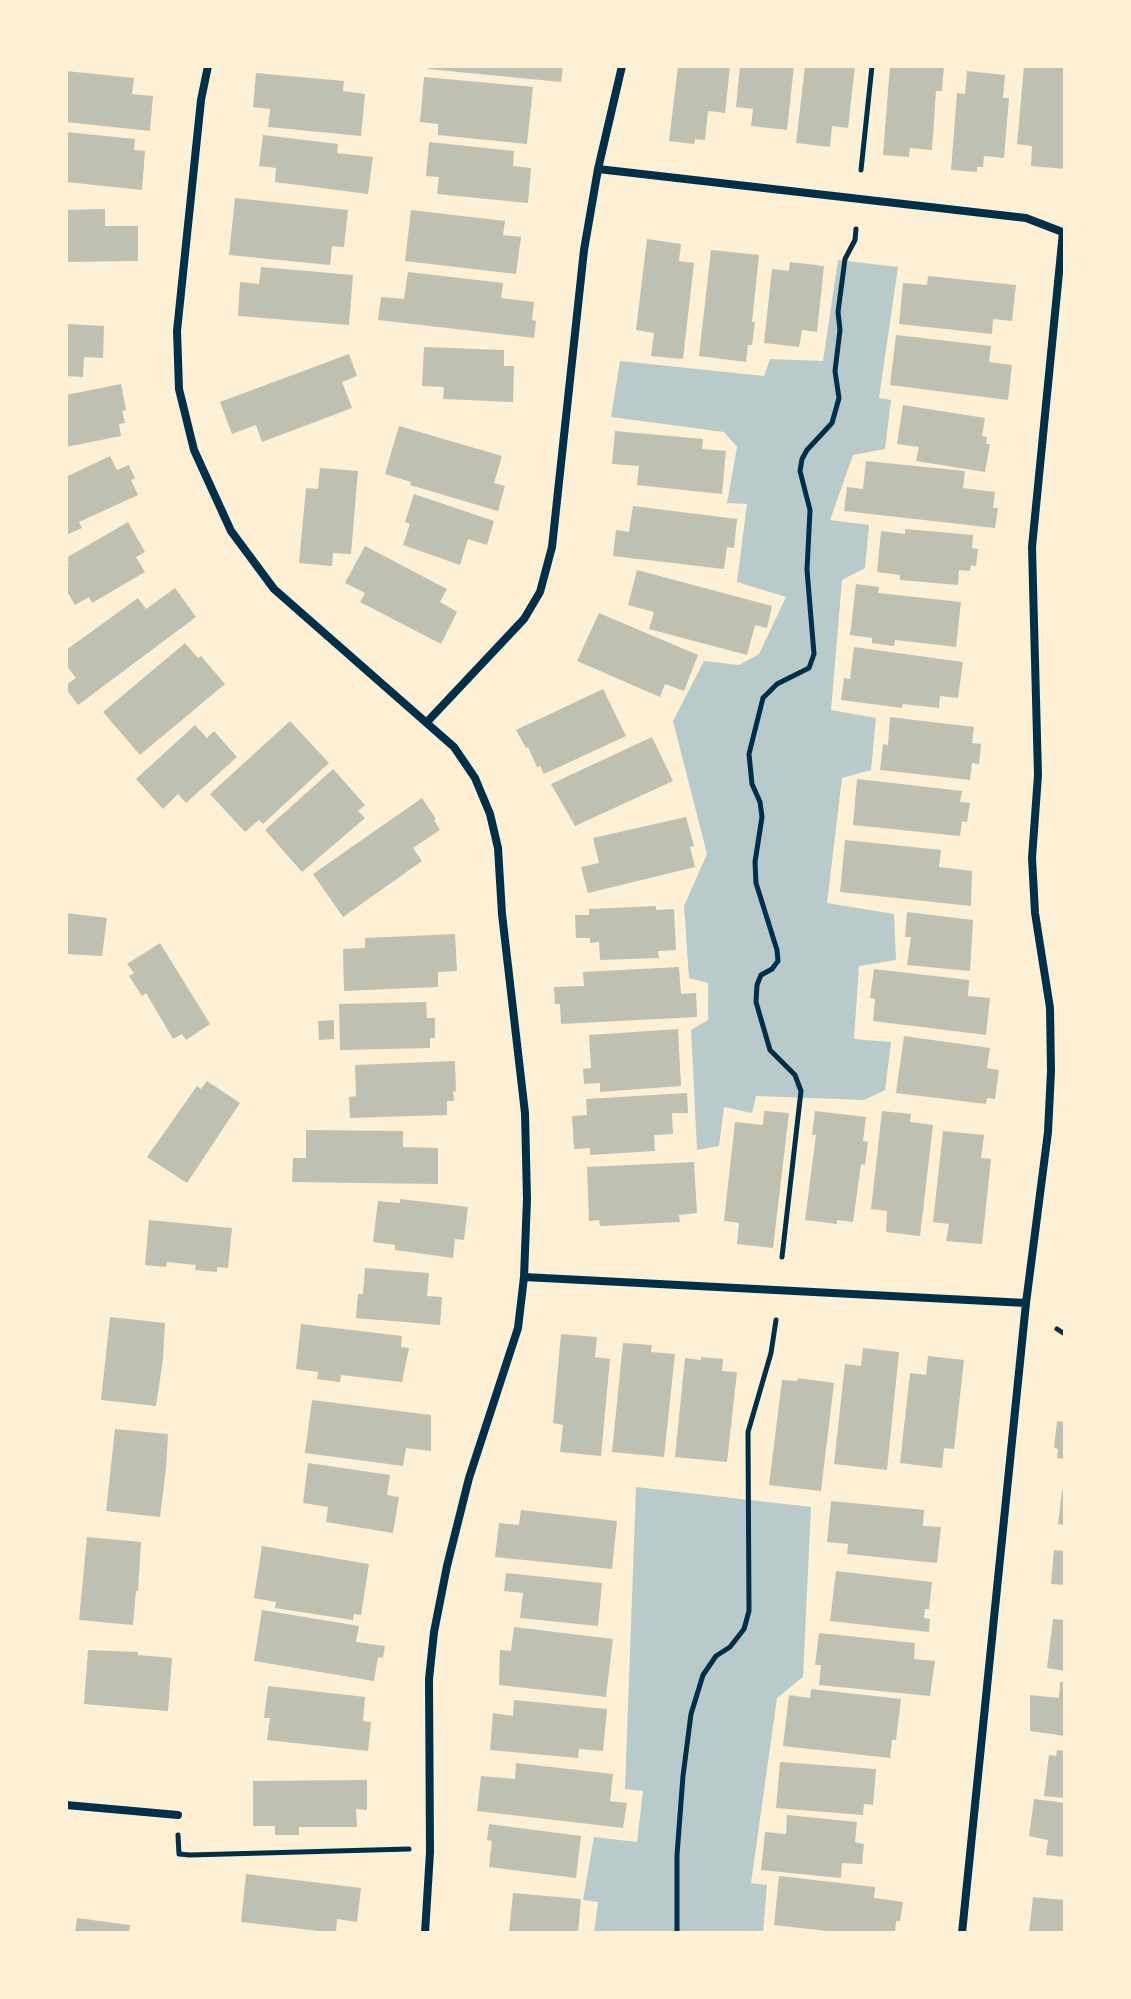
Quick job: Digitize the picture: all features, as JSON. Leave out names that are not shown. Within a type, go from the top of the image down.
[{"type":"street","points":[[208,66],[201,100],[177,331],[179,389],[194,450],[231,531],[274,589],[454,747],[475,778],[490,814],[498,848],[502,914],[525,1113],[527,1199],[524,1277],[518,1328],[469,1478],[434,1632],[429,1679],[430,1852],[425,1933]]},
{"type":"street","points":[[427,722],[524,619],[540,592],[552,547],[584,250],[598,169],[622,66]]},
{"type":"street","points":[[598,169],[1026,218],[1064,232],[1032,547],[1038,775],[1032,858],[1035,913],[1050,1008],[1048,1132],[1026,1303],[962,1933]]},
{"type":"street","points":[[524,1277],[1026,1303]]},
{"type":"street","points":[[66,1805],[178,1815]]},
{"type":"path","points":[[861,170],[872,66]]},
{"type":"path","points":[[782,1257],[801,1091],[795,1075],[770,1050],[756,1002],[761,975],[778,961],[756,883],[755,862],[762,817],[760,802],[752,784],[749,754],[763,698],[777,684],[809,668],[814,654],[807,570],[810,510],[800,471],[802,459],[832,423],[839,398],[835,371],[840,330],[838,312],[845,259],[855,240],[856,229]]},
{"type":"path","points":[[677,1933],[677,1855],[691,1714],[703,1675],[716,1656],[730,1647],[744,1629],[749,1611],[748,1432],[771,1353],[776,1320]]},
{"type":"path","points":[[1057,1329],[1065,1334]]},
{"type":"path","points":[[179,1854],[398,1848],[430,1852]]},
{"type":"shaded area","points":[[838,260],[898,267],[879,398],[891,400],[885,449],[853,455],[830,520],[869,525],[865,568],[842,580],[831,710],[876,718],[871,770],[842,778],[827,903],[894,914],[896,960],[859,966],[854,1039],[891,1042],[885,1090],[864,1100],[756,1096],[752,1113],[724,1107],[719,1146],[697,1150],[691,1030],[708,1020],[708,983],[689,978],[684,906],[707,854],[673,721],[704,661],[739,665],[759,654],[786,597],[737,582],[747,504],[727,503],[737,447],[724,432],[611,417],[620,361],[764,376],[770,359],[823,361]]},
{"type":"shaded area","points":[[636,1487],[811,1507],[803,1677],[777,1698],[751,1883],[767,1885],[763,1933],[594,1933],[598,1902],[583,1900],[594,1837],[637,1842],[643,1791],[625,1789]]},
{"type":"building","points":[[428,66],[563,66],[561,82],[428,69]]},
{"type":"building","points":[[678,66],[730,66],[725,113],[708,111],[705,140],[695,139],[694,144],[669,141]]},
{"type":"building","points":[[740,66],[794,66],[787,130],[751,126],[753,109],[736,107]]},
{"type":"building","points":[[805,66],[855,66],[848,128],[832,126],[830,147],[796,143]]},
{"type":"building","points":[[890,66],[944,66],[942,91],[936,91],[932,150],[910,148],[909,157],[883,155]]},
{"type":"building","points":[[1024,66],[1065,66],[1065,169],[1031,166],[1032,146],[1017,144]]},
{"type":"building","points":[[66,71],[134,78],[132,94],[153,96],[150,131],[66,122]]},
{"type":"building","points":[[967,71],[1005,75],[1003,98],[1009,98],[1004,158],[984,156],[983,167],[977,167],[977,172],[951,170],[957,93],[965,94]]},
{"type":"building","points":[[256,73],[344,81],[343,91],[365,94],[361,136],[268,127],[270,109],[253,107]]},
{"type":"building","points":[[424,77],[533,87],[527,144],[438,135],[438,124],[420,122]]},
{"type":"building","points":[[66,132],[135,139],[134,150],[145,151],[142,190],[66,182]]},
{"type":"building","points":[[263,135],[338,144],[337,153],[373,157],[368,194],[275,182],[276,168],[259,166]]},
{"type":"building","points":[[429,142],[514,151],[513,166],[531,168],[528,203],[437,194],[439,177],[426,176]]},
{"type":"building","points":[[235,198],[348,210],[344,247],[332,246],[330,265],[229,255]]},
{"type":"building","points":[[105,209],[105,226],[138,226],[138,261],[66,262],[66,210]]},
{"type":"building","points":[[411,210],[505,221],[503,235],[521,237],[516,274],[405,261]]},
{"type":"building","points":[[647,239],[681,244],[679,261],[694,263],[683,359],[651,356],[654,333],[636,330]]},
{"type":"building","points":[[711,250],[759,255],[752,322],[755,322],[746,362],[699,356]]},
{"type":"building","points":[[790,262],[824,266],[817,332],[802,330],[799,347],[764,343],[772,269],[789,271]]},
{"type":"building","points":[[261,267],[353,275],[349,325],[238,316],[240,282],[259,284]]},
{"type":"building","points":[[408,272],[503,283],[501,298],[534,302],[534,338],[378,320],[381,297],[404,299]]},
{"type":"building","points":[[928,276],[1016,285],[1012,321],[993,319],[992,334],[899,324],[903,283],[927,285]]},
{"type":"building","points":[[66,324],[104,326],[103,358],[84,357],[83,377],[66,376]]},
{"type":"building","points":[[896,335],[991,346],[989,362],[1012,365],[1008,400],[890,385]]},
{"type":"building","points":[[424,347],[504,350],[504,366],[514,366],[513,402],[443,399],[444,387],[422,386]]},
{"type":"building","points":[[349,354],[357,376],[342,382],[352,408],[262,442],[256,425],[232,434],[220,402]]},
{"type":"building","points":[[121,384],[126,410],[122,411],[125,423],[119,424],[121,436],[66,447],[66,395]]},
{"type":"building","points":[[903,405],[985,418],[982,436],[987,437],[986,444],[990,444],[985,472],[916,461],[919,447],[897,444]]},
{"type":"building","points":[[399,426],[502,456],[494,483],[505,486],[498,511],[410,485],[411,482],[385,474]]},
{"type":"building","points":[[615,431],[703,439],[702,449],[726,451],[722,494],[637,485],[639,466],[612,464]]},
{"type":"building","points":[[110,456],[117,470],[129,465],[138,495],[79,522],[82,528],[66,535],[66,477]]},
{"type":"building","points":[[866,461],[965,471],[963,488],[995,492],[993,508],[998,508],[995,528],[844,511],[847,487],[863,489]]},
{"type":"building","points":[[320,468],[358,471],[351,554],[333,553],[332,566],[299,563],[306,488],[318,489]]},
{"type":"building","points":[[414,494],[494,521],[487,545],[468,539],[460,565],[403,545],[410,524],[405,522]]},
{"type":"building","points":[[633,506],[737,519],[734,548],[727,547],[724,569],[613,556],[616,530],[629,532]]},
{"type":"building","points":[[128,522],[145,552],[136,557],[145,572],[92,603],[89,597],[75,605],[66,590],[66,565],[69,563],[66,558]]},
{"type":"building","points":[[905,529],[973,535],[972,548],[978,549],[976,566],[971,565],[970,571],[959,570],[958,585],[900,580],[900,575],[877,572],[881,531],[905,534]]},
{"type":"building","points":[[365,546],[447,589],[440,602],[457,612],[441,644],[360,602],[365,593],[345,583]]},
{"type":"building","points":[[637,570],[772,606],[767,628],[755,625],[747,655],[649,629],[654,612],[628,605]]},
{"type":"building","points":[[856,584],[879,587],[878,593],[961,602],[956,647],[895,640],[894,646],[872,643],[872,638],[850,635]]},
{"type":"building","points":[[175,588],[196,617],[78,705],[66,689],[66,685],[76,678],[66,665],[66,650],[138,598],[146,609]]},
{"type":"building","points":[[599,613],[698,655],[684,691],[665,684],[660,697],[577,661]]},
{"type":"building","points":[[185,643],[225,684],[140,755],[103,712]]},
{"type":"building","points":[[854,647],[963,662],[958,698],[940,696],[939,708],[903,704],[902,708],[841,700],[844,678],[850,679]]},
{"type":"building","points":[[603,689],[626,736],[544,774],[516,730]]},
{"type":"building","points":[[890,717],[974,727],[972,743],[981,744],[979,764],[972,763],[970,780],[880,770],[883,744],[888,745]]},
{"type":"building","points":[[290,721],[329,763],[263,824],[259,820],[245,832],[210,794]]},
{"type":"building","points":[[195,725],[207,738],[214,731],[237,757],[186,803],[178,794],[163,809],[136,779]]},
{"type":"building","points":[[652,737],[673,781],[575,826],[551,784]]},
{"type":"building","points":[[333,769],[365,805],[358,811],[365,818],[302,872],[265,830]]},
{"type":"building","points":[[857,779],[962,791],[960,802],[970,803],[967,822],[962,821],[960,836],[853,825]]},
{"type":"building","points":[[422,798],[440,830],[413,848],[422,861],[343,917],[313,874]]},
{"type":"building","points":[[686,817],[694,846],[690,847],[695,867],[588,893],[581,867],[599,863],[593,838]]},
{"type":"building","points":[[845,840],[941,850],[939,867],[972,871],[971,906],[840,892]]},
{"type":"building","points":[[656,906],[656,910],[674,909],[676,950],[658,951],[659,958],[600,960],[599,942],[590,943],[590,938],[576,938],[575,915],[589,915],[589,909]]},
{"type":"building","points":[[907,912],[973,920],[970,971],[907,965],[911,937],[905,937]]},
{"type":"building","points":[[66,913],[107,918],[102,956],[66,954]]},
{"type":"building","points":[[455,934],[457,971],[438,972],[438,987],[344,991],[343,949],[365,948],[365,938]]},
{"type":"building","points":[[160,943],[210,1024],[186,1040],[182,1034],[173,1039],[146,993],[142,996],[129,976],[134,973],[127,964]]},
{"type":"building","points":[[679,967],[681,994],[696,993],[697,1017],[561,1024],[560,1004],[555,1004],[554,987],[584,986],[583,972]]},
{"type":"building","points":[[874,969],[969,980],[968,996],[990,998],[986,1035],[873,1021],[875,999],[870,998]]},
{"type":"building","points":[[426,1002],[427,1018],[435,1018],[435,1038],[430,1038],[430,1048],[340,1050],[339,1004]]},
{"type":"building","points":[[334,1020],[334,1039],[319,1040],[318,1021]]},
{"type":"building","points":[[678,1029],[681,1086],[600,1092],[600,1083],[584,1084],[583,1069],[591,1068],[589,1035]]},
{"type":"building","points":[[904,1036],[990,1048],[987,1068],[999,1070],[995,1099],[987,1098],[986,1104],[896,1093]]},
{"type":"building","points":[[455,1061],[456,1092],[453,1091],[454,1101],[447,1101],[447,1115],[350,1118],[349,1097],[356,1096],[355,1065]]},
{"type":"building","points":[[207,1081],[240,1103],[187,1183],[147,1157],[197,1086],[201,1089]]},
{"type":"building","points":[[687,1093],[688,1113],[672,1113],[673,1134],[654,1135],[655,1151],[590,1155],[590,1148],[574,1149],[572,1116],[587,1115],[586,1099]]},
{"type":"building","points":[[764,1111],[789,1113],[773,1248],[737,1244],[739,1223],[724,1221],[735,1122],[763,1125]]},
{"type":"building","points":[[815,1111],[866,1117],[863,1141],[868,1142],[865,1165],[861,1164],[853,1222],[837,1220],[837,1224],[805,1220],[816,1135],[812,1135]]},
{"type":"building","points":[[882,1111],[911,1114],[910,1122],[933,1125],[920,1236],[886,1232],[887,1211],[871,1209]]},
{"type":"building","points":[[306,1130],[403,1131],[403,1147],[438,1148],[438,1184],[292,1182],[293,1158],[306,1158]]},
{"type":"building","points":[[943,1131],[984,1135],[981,1158],[991,1159],[982,1244],[946,1241],[949,1224],[933,1222]]},
{"type":"building","points":[[694,1162],[697,1213],[679,1215],[680,1222],[600,1226],[599,1220],[589,1221],[587,1167]]},
{"type":"building","points":[[400,1199],[468,1207],[464,1240],[455,1239],[453,1258],[395,1250],[395,1245],[373,1242],[378,1201],[400,1203]]},
{"type":"building","points":[[149,1220],[232,1228],[228,1268],[217,1267],[217,1272],[195,1270],[196,1265],[167,1262],[166,1267],[145,1265]]},
{"type":"building","points":[[365,1268],[429,1273],[427,1296],[442,1297],[440,1325],[356,1318],[358,1294],[363,1294]]},
{"type":"building","points":[[110,1317],[165,1323],[156,1406],[101,1400]]},
{"type":"building","points":[[301,1324],[402,1336],[401,1347],[409,1348],[402,1382],[341,1375],[340,1382],[317,1379],[318,1372],[296,1369]]},
{"type":"building","points":[[561,1334],[597,1337],[595,1357],[610,1359],[601,1456],[560,1452],[563,1425],[553,1423]]},
{"type":"building","points":[[623,1343],[652,1345],[651,1352],[675,1354],[664,1457],[612,1452]]},
{"type":"building","points":[[863,1348],[899,1352],[887,1470],[834,1464],[845,1364],[861,1366]]},
{"type":"building","points":[[928,1356],[964,1360],[954,1449],[944,1448],[942,1468],[900,1463],[910,1373],[926,1375]]},
{"type":"building","points":[[701,1357],[723,1359],[722,1371],[737,1372],[727,1462],[675,1457],[685,1358],[701,1360]]},
{"type":"building","points":[[798,1378],[834,1383],[821,1491],[769,1485],[782,1380],[797,1381]]},
{"type":"building","points":[[312,1400],[431,1415],[431,1451],[406,1448],[403,1466],[305,1453]]},
{"type":"building","points":[[1057,1421],[1065,1422],[1065,1459],[1057,1458],[1058,1449],[1054,1448]]},
{"type":"building","points":[[115,1429],[168,1434],[160,1517],[106,1511]]},
{"type":"building","points":[[308,1463],[390,1475],[387,1495],[399,1497],[393,1533],[326,1522],[328,1507],[303,1503]]},
{"type":"building","points":[[1062,1491],[1065,1491],[1065,1525],[1058,1524]]},
{"type":"building","points":[[831,1501],[924,1510],[923,1526],[941,1527],[937,1563],[847,1554],[848,1544],[827,1542]]},
{"type":"building","points":[[521,1510],[617,1521],[612,1569],[495,1557],[499,1523],[519,1525]]},
{"type":"building","points":[[87,1537],[141,1542],[133,1625],[79,1620]]},
{"type":"building","points":[[262,1546],[369,1564],[361,1615],[354,1614],[353,1620],[275,1608],[276,1602],[254,1598]]},
{"type":"building","points":[[1054,1550],[1065,1551],[1065,1585],[1051,1584]]},
{"type":"building","points":[[836,1571],[932,1582],[929,1609],[925,1609],[924,1618],[930,1619],[929,1632],[830,1621]]},
{"type":"building","points":[[506,1573],[602,1583],[598,1626],[520,1618],[523,1593],[504,1591]]},
{"type":"building","points":[[262,1610],[359,1626],[356,1642],[385,1646],[383,1658],[378,1657],[374,1681],[254,1661]]},
{"type":"building","points":[[1053,1619],[1065,1620],[1065,1671],[1047,1668]]},
{"type":"building","points":[[514,1627],[613,1639],[606,1697],[499,1685],[500,1650],[511,1651]]},
{"type":"building","points":[[819,1633],[915,1643],[914,1659],[935,1661],[930,1696],[819,1685],[821,1665],[815,1665]]},
{"type":"building","points":[[88,1650],[138,1652],[138,1655],[172,1658],[168,1711],[84,1704]]},
{"type":"building","points":[[1060,1682],[1065,1682],[1065,1736],[1030,1731],[1030,1695],[1059,1698]]},
{"type":"building","points":[[268,1686],[365,1697],[363,1721],[371,1722],[368,1751],[267,1740],[270,1718],[264,1718]]},
{"type":"building","points":[[811,1689],[901,1699],[896,1740],[892,1740],[890,1758],[783,1746],[789,1695],[810,1698]]},
{"type":"building","points":[[514,1700],[607,1709],[603,1751],[579,1749],[578,1758],[490,1750],[493,1713],[513,1716]]},
{"type":"building","points":[[1057,1750],[1065,1751],[1065,1798],[1044,1796],[1049,1755],[1056,1756]]},
{"type":"building","points":[[780,1762],[876,1769],[873,1805],[864,1804],[863,1815],[776,1808]]},
{"type":"building","points":[[516,1763],[613,1774],[610,1801],[627,1803],[623,1828],[477,1811],[481,1776],[515,1779]]},
{"type":"building","points":[[367,1780],[367,1810],[356,1809],[357,1827],[299,1827],[299,1835],[275,1835],[275,1826],[253,1826],[253,1781]]},
{"type":"building","points":[[1034,1799],[1065,1803],[1065,1857],[1046,1855],[1048,1840],[1029,1836]]},
{"type":"building","points":[[787,1815],[857,1822],[855,1842],[864,1844],[862,1864],[842,1863],[841,1878],[761,1870],[765,1832],[786,1834]]},
{"type":"building","points":[[489,1824],[581,1836],[576,1878],[489,1867],[492,1841],[487,1840]]},
{"type":"building","points":[[246,1874],[361,1888],[357,1922],[337,1919],[336,1933],[241,1922]]},
{"type":"building","points":[[779,1876],[875,1887],[874,1898],[903,1902],[895,1933],[844,1933],[774,1925]]},
{"type":"building","points":[[513,1893],[581,1899],[578,1933],[509,1933]]},
{"type":"building","points":[[1033,1897],[1065,1900],[1065,1933],[1029,1933]]},
{"type":"building","points":[[77,1918],[130,1925],[129,1933],[75,1933]]}]
